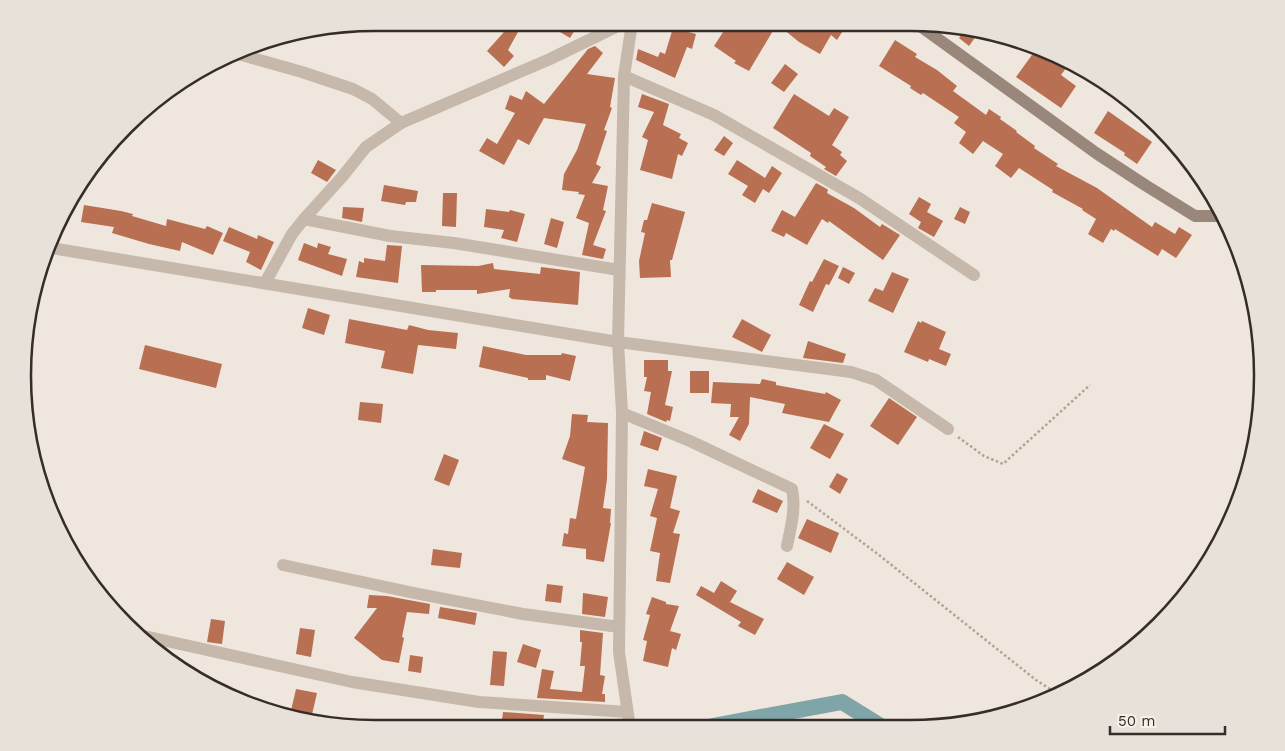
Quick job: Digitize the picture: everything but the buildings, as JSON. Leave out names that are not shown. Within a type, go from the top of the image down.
[{"type":"street","points":[[265,283],[292,234],[366,147],[400,123],[550,59],[608,31]]},
{"type":"street","points":[[628,720],[619,652],[622,413],[618,342],[624,76],[631,31]]},
{"type":"street","points":[[928,32],[1096,153],[1195,216],[1214,216]]},
{"type":"street","points":[[246,56],[353,89],[372,99],[400,123]]},
{"type":"street","points":[[624,76],[714,115],[859,198],[974,275]]},
{"type":"street","points":[[304,219],[390,236],[454,243],[619,270]]},
{"type":"street","points":[[55,249],[618,342],[851,372],[876,380],[948,429]]},
{"type":"street","points":[[622,413],[690,441],[792,489],[795,499],[793,521],[787,546]]},
{"type":"street","points":[[283,565],[523,614],[619,626]]},
{"type":"street","points":[[154,638],[352,682],[479,702],[627,712]]},
{"type":"path","points":[[948,429],[984,456],[1003,464],[1090,385]]},
{"type":"path","points":[[792,489],[1036,680],[1051,689]]},
{"type":"waterway","points":[[745,720],[842,702],[871,720]]}]
